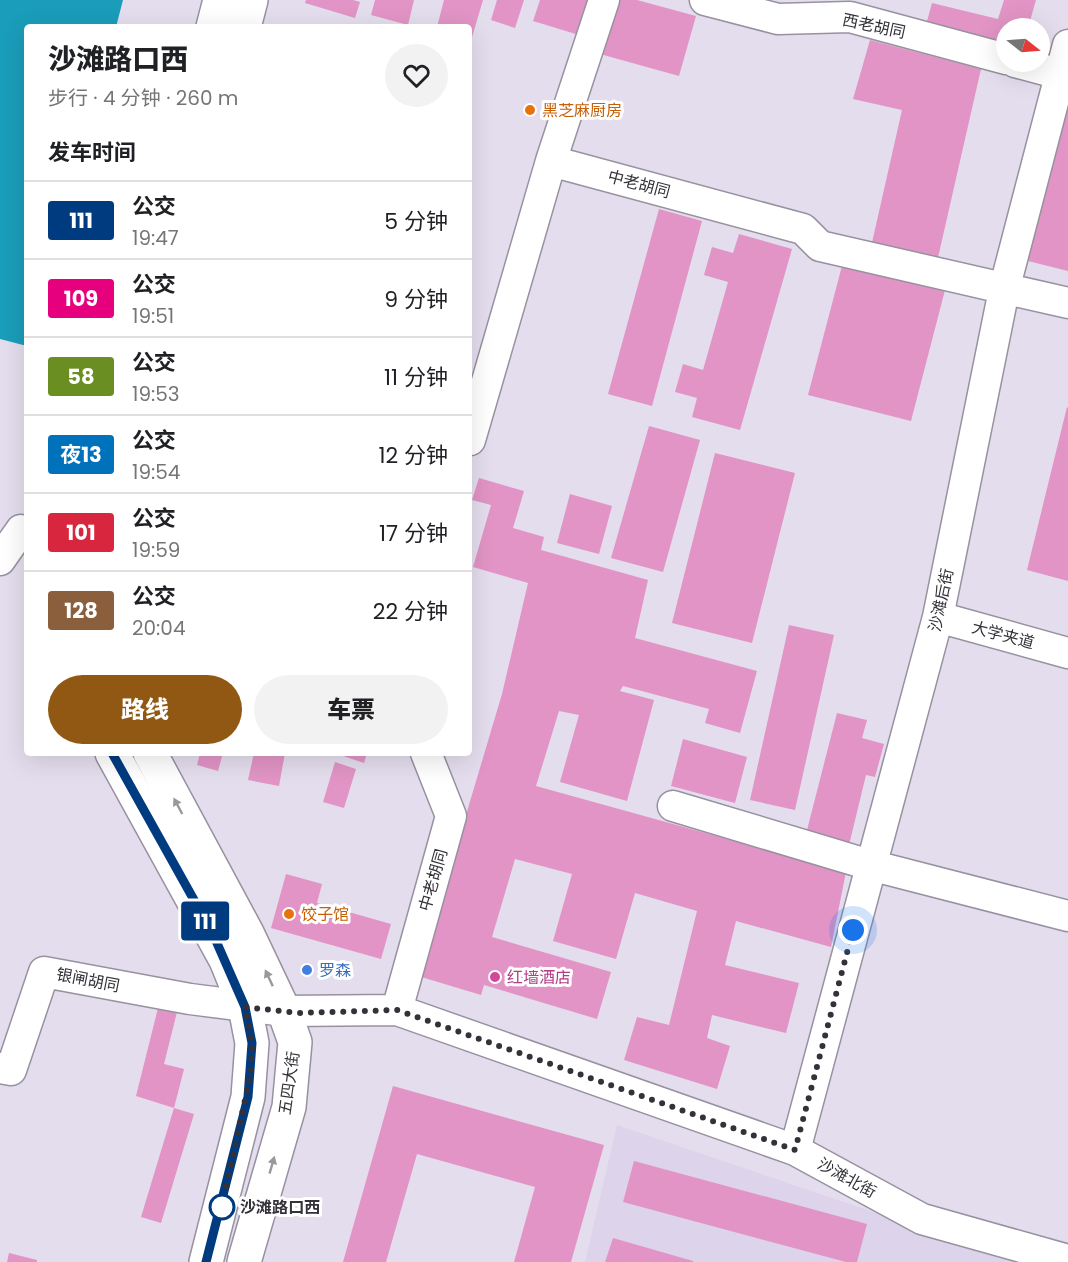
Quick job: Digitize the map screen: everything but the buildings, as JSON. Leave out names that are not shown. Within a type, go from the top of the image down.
[{"type":"main road","points":[[214,24],[220,0]]},
{"type":"main road","points":[[245,24],[252,0]]},
{"type":"main road","points":[[114,756],[222,951],[245,1007],[252,1043],[248,1097],[206,1262]]},
{"type":"main road","name":"五四大街","points":[[152,756],[247,933],[284,1011],[295,1042],[289,1107],[244,1262]]},
{"type":"street","points":[[472,433],[550,160],[604,0]]},
{"type":"street","name":"西老胡同","points":[[705,0],[778,19],[850,17],[996,56]]},
{"type":"street","name":"沙滩后街","points":[[795,1150],[938,617],[1004,290],[1068,45]]},
{"type":"street","points":[[1050,71],[1060,74]]},
{"type":"street","name":"中老胡同","points":[[550,160],[803,229],[820,246],[1068,303]]},
{"type":"street","points":[[0,560],[16,529]]},
{"type":"street","name":"大学夹道","points":[[938,617],[1068,653]]},
{"type":"street","name":"中老胡同","points":[[397,1010],[451,816],[427,756]]},
{"type":"street","points":[[673,806],[870,865],[1068,916]]},
{"type":"street","name":"银闸胡同","points":[[0,1068],[11,1070],[44,972],[245,1007]]},
{"type":"street","name":"沙滩北街","points":[[245,1007],[284,1011],[397,1010],[795,1150],[922,1219],[1068,1260]]},
{"type":"shaded area","points":[[617,1125],[1020,1262],[585,1262]]},
{"type":"water","points":[[0,0],[123,0],[117,24],[24,24],[24,345],[0,339]]},
{"type":"bus line","name":"111","points":[[114,756],[226,960],[245,1007],[252,1043],[251,1072],[242,1127],[206,1262]]},
{"type":"place","name":"黑芝麻厨房","points":[[530,110]]},
{"type":"place","name":"饺子馆","points":[[289,914]]},
{"type":"place","name":"罗森","points":[[307,970]]},
{"type":"place","name":"红墙酒店","points":[[495,977]]},
{"type":"place","name":"沙滩路口西","points":[[222,1207]]},
{"type":"route","points":[[222,1207],[242,1127],[251,1072],[252,1043],[245,1007],[298,1013],[397,1010],[795,1150],[853,930]]}]
